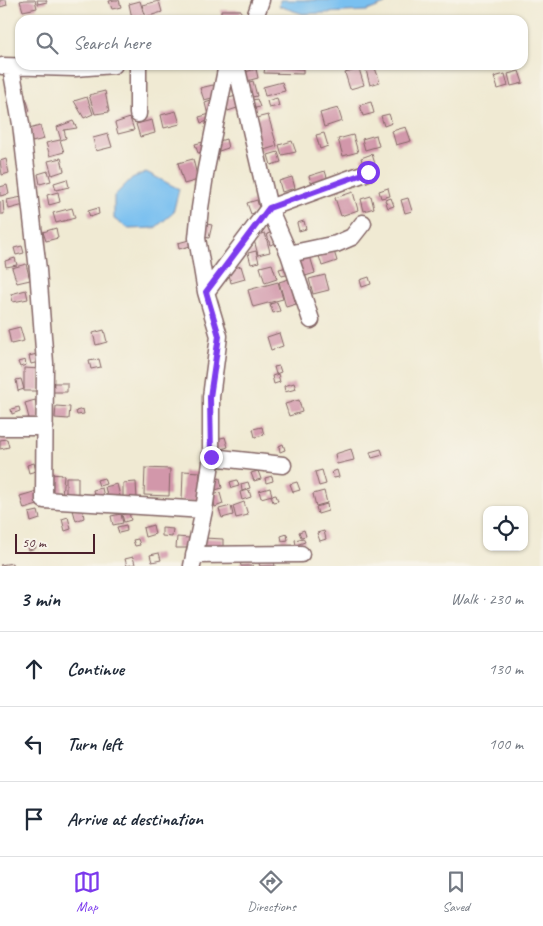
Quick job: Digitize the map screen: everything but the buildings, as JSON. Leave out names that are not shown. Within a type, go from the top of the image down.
[{"type":"street","points":[[256,15],[261,0]]},
{"type":"street","points":[[5,66],[20,124],[38,270],[45,363],[44,500],[204,510]]},
{"type":"street","points":[[138,70],[138,114]]},
{"type":"street","points":[[226,70],[206,169],[197,238],[206,292],[219,336],[210,397],[211,457],[204,510],[193,560],[301,554]]},
{"type":"street","points":[[237,70],[269,208],[289,254],[311,320]]},
{"type":"street","points":[[206,292],[269,208],[368,172]]},
{"type":"street","points":[[289,254],[336,244],[352,237],[363,223]]},
{"type":"street","points":[[0,427],[45,427]]},
{"type":"street","points":[[211,457],[283,465]]},
{"type":"water","points":[[280,0],[385,0],[385,4],[367,11],[303,14],[279,6]]},
{"type":"water","points":[[146,172],[179,189],[173,213],[155,228],[129,229],[114,219],[114,196],[132,178]]},
{"type":"route","points":[[211,457],[210,397],[219,336],[206,292],[269,208],[368,172]]}]
